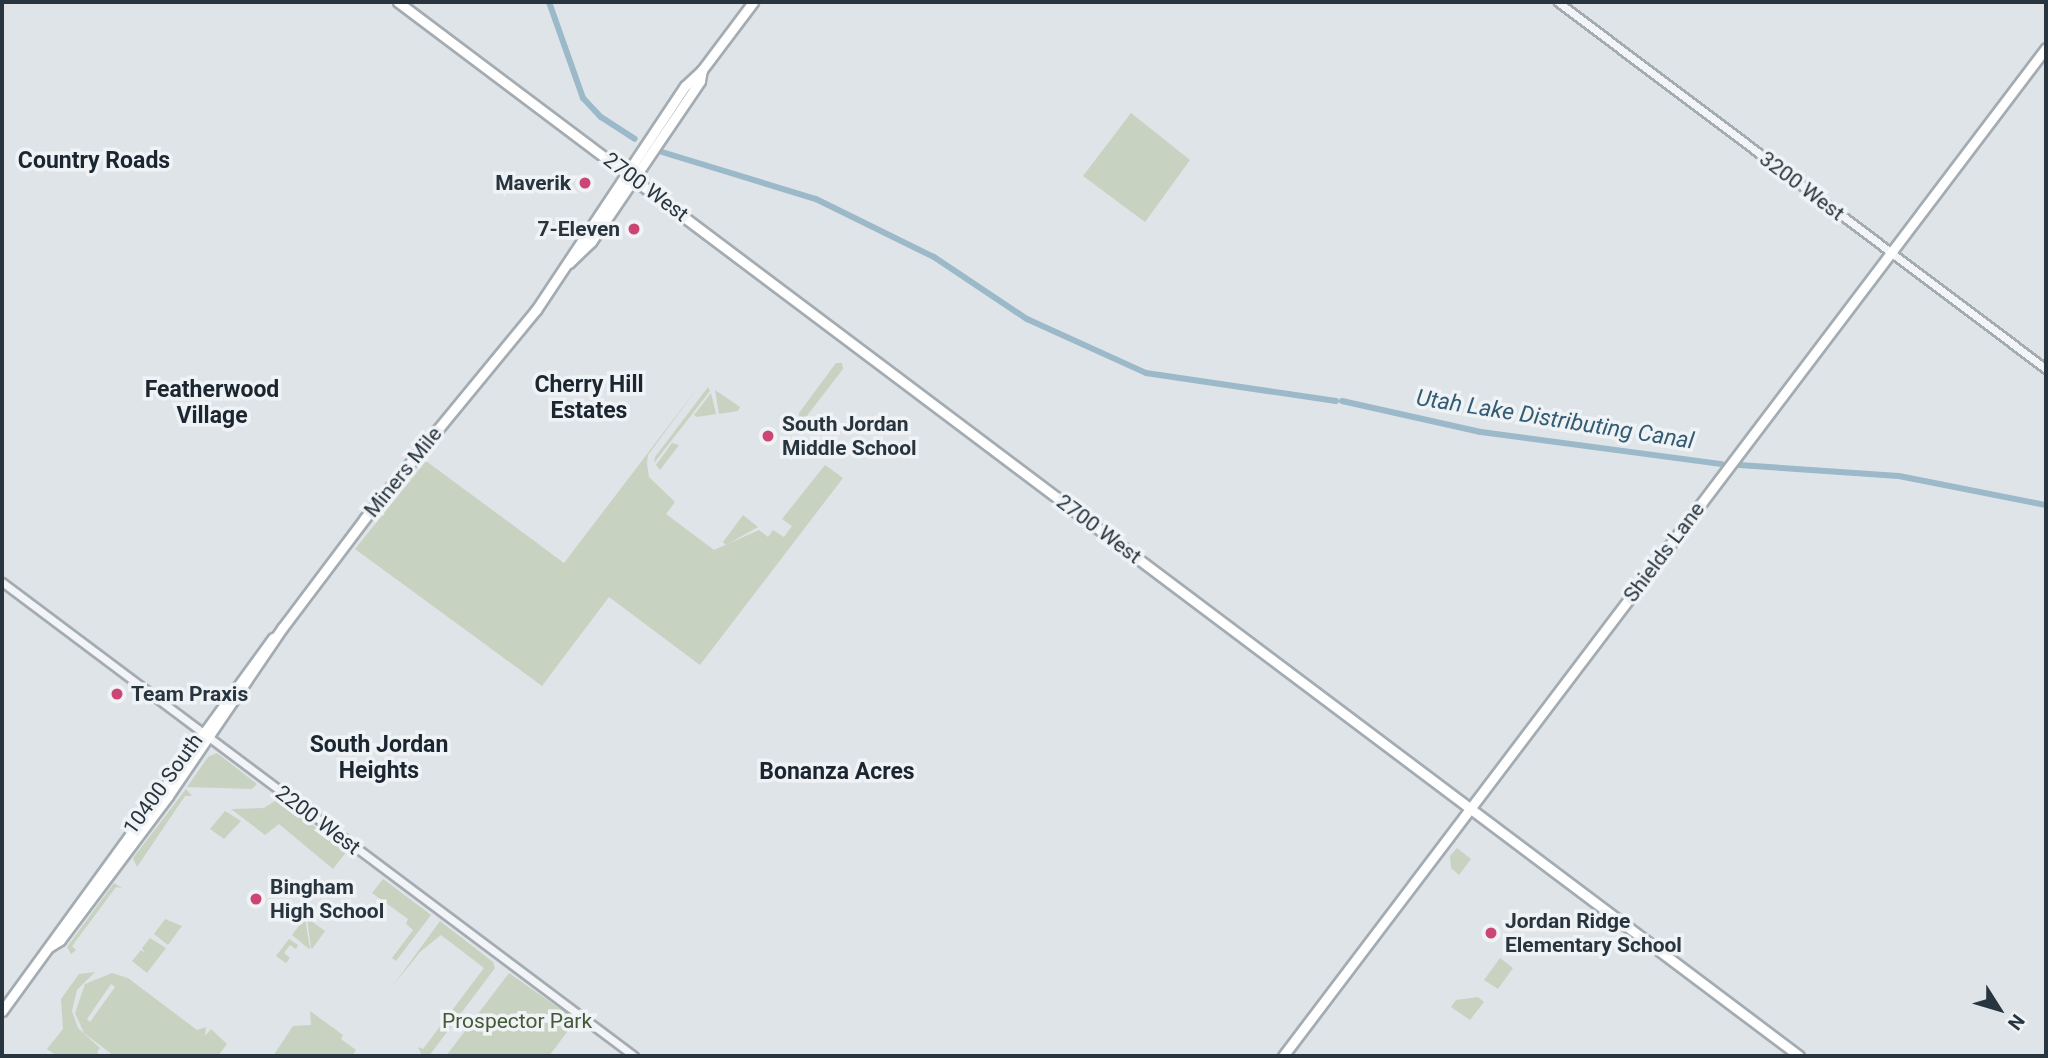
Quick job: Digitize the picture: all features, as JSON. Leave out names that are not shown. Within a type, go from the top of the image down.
[{"type":"main road","name":"2700 West","points":[[398,2],[1800,1056]]},
{"type":"main road","points":[[569,263],[570,254],[692,76],[702,70],[753,2]]},
{"type":"main road","name":"Shields Lane","points":[[1283,1056],[2046,48]]},
{"type":"main road","points":[[569,263],[580,257],[701,81],[702,70]]},
{"type":"main road","name":"Miners Mile","points":[[242,684],[569,263]]},
{"type":"main road","name":"10400 South","points":[[49,947],[54,934],[201,732],[242,684]]},
{"type":"main road","name":"10400 South","points":[[49,947],[60,940],[168,796],[209,739],[242,684]]},
{"type":"main road","points":[[2,1011],[49,947]]},
{"type":"street","name":"3200 West","points":[[1558,2],[2046,369]]},
{"type":"street","name":"2200 West","points":[[2,582],[634,1056]]},
{"type":"green space","points":[[1131,113],[1190,160],[1145,222],[1083,176]]},
{"type":"green space","points":[[836,363],[842,363],[843,369],[806,417],[799,418],[799,413]]},
{"type":"green space","points":[[702,382],[648,455],[647,464],[649,477],[675,502],[666,514],[714,550],[759,530],[768,537],[773,530],[784,537],[792,526],[782,519],[825,465],[843,478],[700,665],[609,597],[542,686],[355,549],[426,461],[564,563]]},
{"type":"green space","points":[[708,387],[710,391],[654,463],[655,457]]},
{"type":"green space","points":[[715,390],[740,407],[738,411],[719,414]]},
{"type":"green space","points":[[711,393],[716,414],[697,417],[694,415]]},
{"type":"green space","points":[[672,443],[679,445],[660,470],[656,465]]},
{"type":"green space","points":[[743,515],[758,527],[726,545],[723,542]]},
{"type":"green space","points":[[217,753],[257,784],[252,789],[187,787],[208,757]]},
{"type":"green space","points":[[186,789],[192,796],[185,796],[137,867],[133,858]]},
{"type":"green space","points":[[278,799],[347,851],[333,869],[279,824],[265,835],[231,809],[264,808]]},
{"type":"green space","points":[[225,811],[241,821],[224,839],[210,829]]},
{"type":"green space","points":[[1457,848],[1471,859],[1459,875],[1451,868],[1450,856]]},
{"type":"green space","points":[[383,879],[431,915],[396,961],[392,958],[413,930],[406,924],[408,919],[372,893]]},
{"type":"green space","points":[[114,883],[122,888],[116,887],[72,946],[76,950],[71,954],[67,947]]},
{"type":"green space","points":[[305,918],[310,948],[309,949],[292,935]]},
{"type":"green space","points":[[307,918],[325,931],[312,949],[311,948]]},
{"type":"green space","points":[[165,919],[182,926],[168,945],[154,934]]},
{"type":"green space","points":[[440,921],[493,962],[495,968],[429,1056],[422,1056],[418,1047],[423,1049],[484,968],[441,935],[420,952],[392,987]]},
{"type":"green space","points":[[150,938],[166,948],[147,973],[132,961],[141,950],[145,953],[142,948]]},
{"type":"green space","points":[[289,939],[298,945],[296,949],[290,945],[284,953],[290,958],[286,963],[276,956]]},
{"type":"green space","points":[[1500,958],[1513,968],[1498,989],[1484,980]]},
{"type":"green space","points":[[95,972],[77,990],[72,1011],[78,1028],[100,1048],[97,1052],[101,1056],[57,1056],[47,1049],[63,1029],[61,999],[79,974]]},
{"type":"green space","points":[[112,973],[128,978],[197,1030],[206,1027],[205,1036],[211,1029],[227,1044],[218,1056],[114,1056],[84,1033],[75,1013],[85,984]],"holes":[[[111,984],[115,987],[90,1022],[87,1019]]]},
{"type":"green space","name":"Prospector Park","points":[[509,973],[576,1020],[549,1056],[446,1056]]},
{"type":"green space","points":[[1478,997],[1484,1002],[1470,1020],[1451,1007],[1456,1000]]},
{"type":"green space","points":[[310,1011],[343,1035],[341,1039],[356,1050],[352,1056],[273,1056],[293,1026],[311,1025]]},
{"type":"waterway","name":"Utah Lake Distributing Canal","points":[[549,2],[583,98],[601,117],[635,139]]},
{"type":"waterway","name":"Utah Lake Distributing Canal","points":[[662,152],[816,199],[934,257],[1027,319],[1146,373],[1336,401]]},
{"type":"waterway","name":"Utah Lake Distributing Canal","points":[[1342,401],[1481,432],[1722,464]]},
{"type":"waterway","name":"Utah Lake Distributing Canal","points":[[1739,465],[1899,476],[2046,505]]},
{"type":"place","name":"Maverik","points":[[585,183]]},
{"type":"place","name":"7-Eleven","points":[[634,229]]},
{"type":"place","name":"South Jordan Middle School","points":[[768,436]]},
{"type":"place","name":"Team Praxis","points":[[117,694]]},
{"type":"place","name":"Bingham High School","points":[[256,899]]},
{"type":"place","name":"Jordan Ridge Elementary School","points":[[1491,933]]},
{"type":"district","name":"Country Roads","points":[[94,161]]},
{"type":"district","name":"Cherry Hill Estates","points":[[589,398]]},
{"type":"district","name":"Featherwood Village","points":[[212,403]]},
{"type":"district","name":"South Jordan Heights","points":[[379,758]]},
{"type":"district","name":"Bonanza Acres","points":[[837,772]]}]
